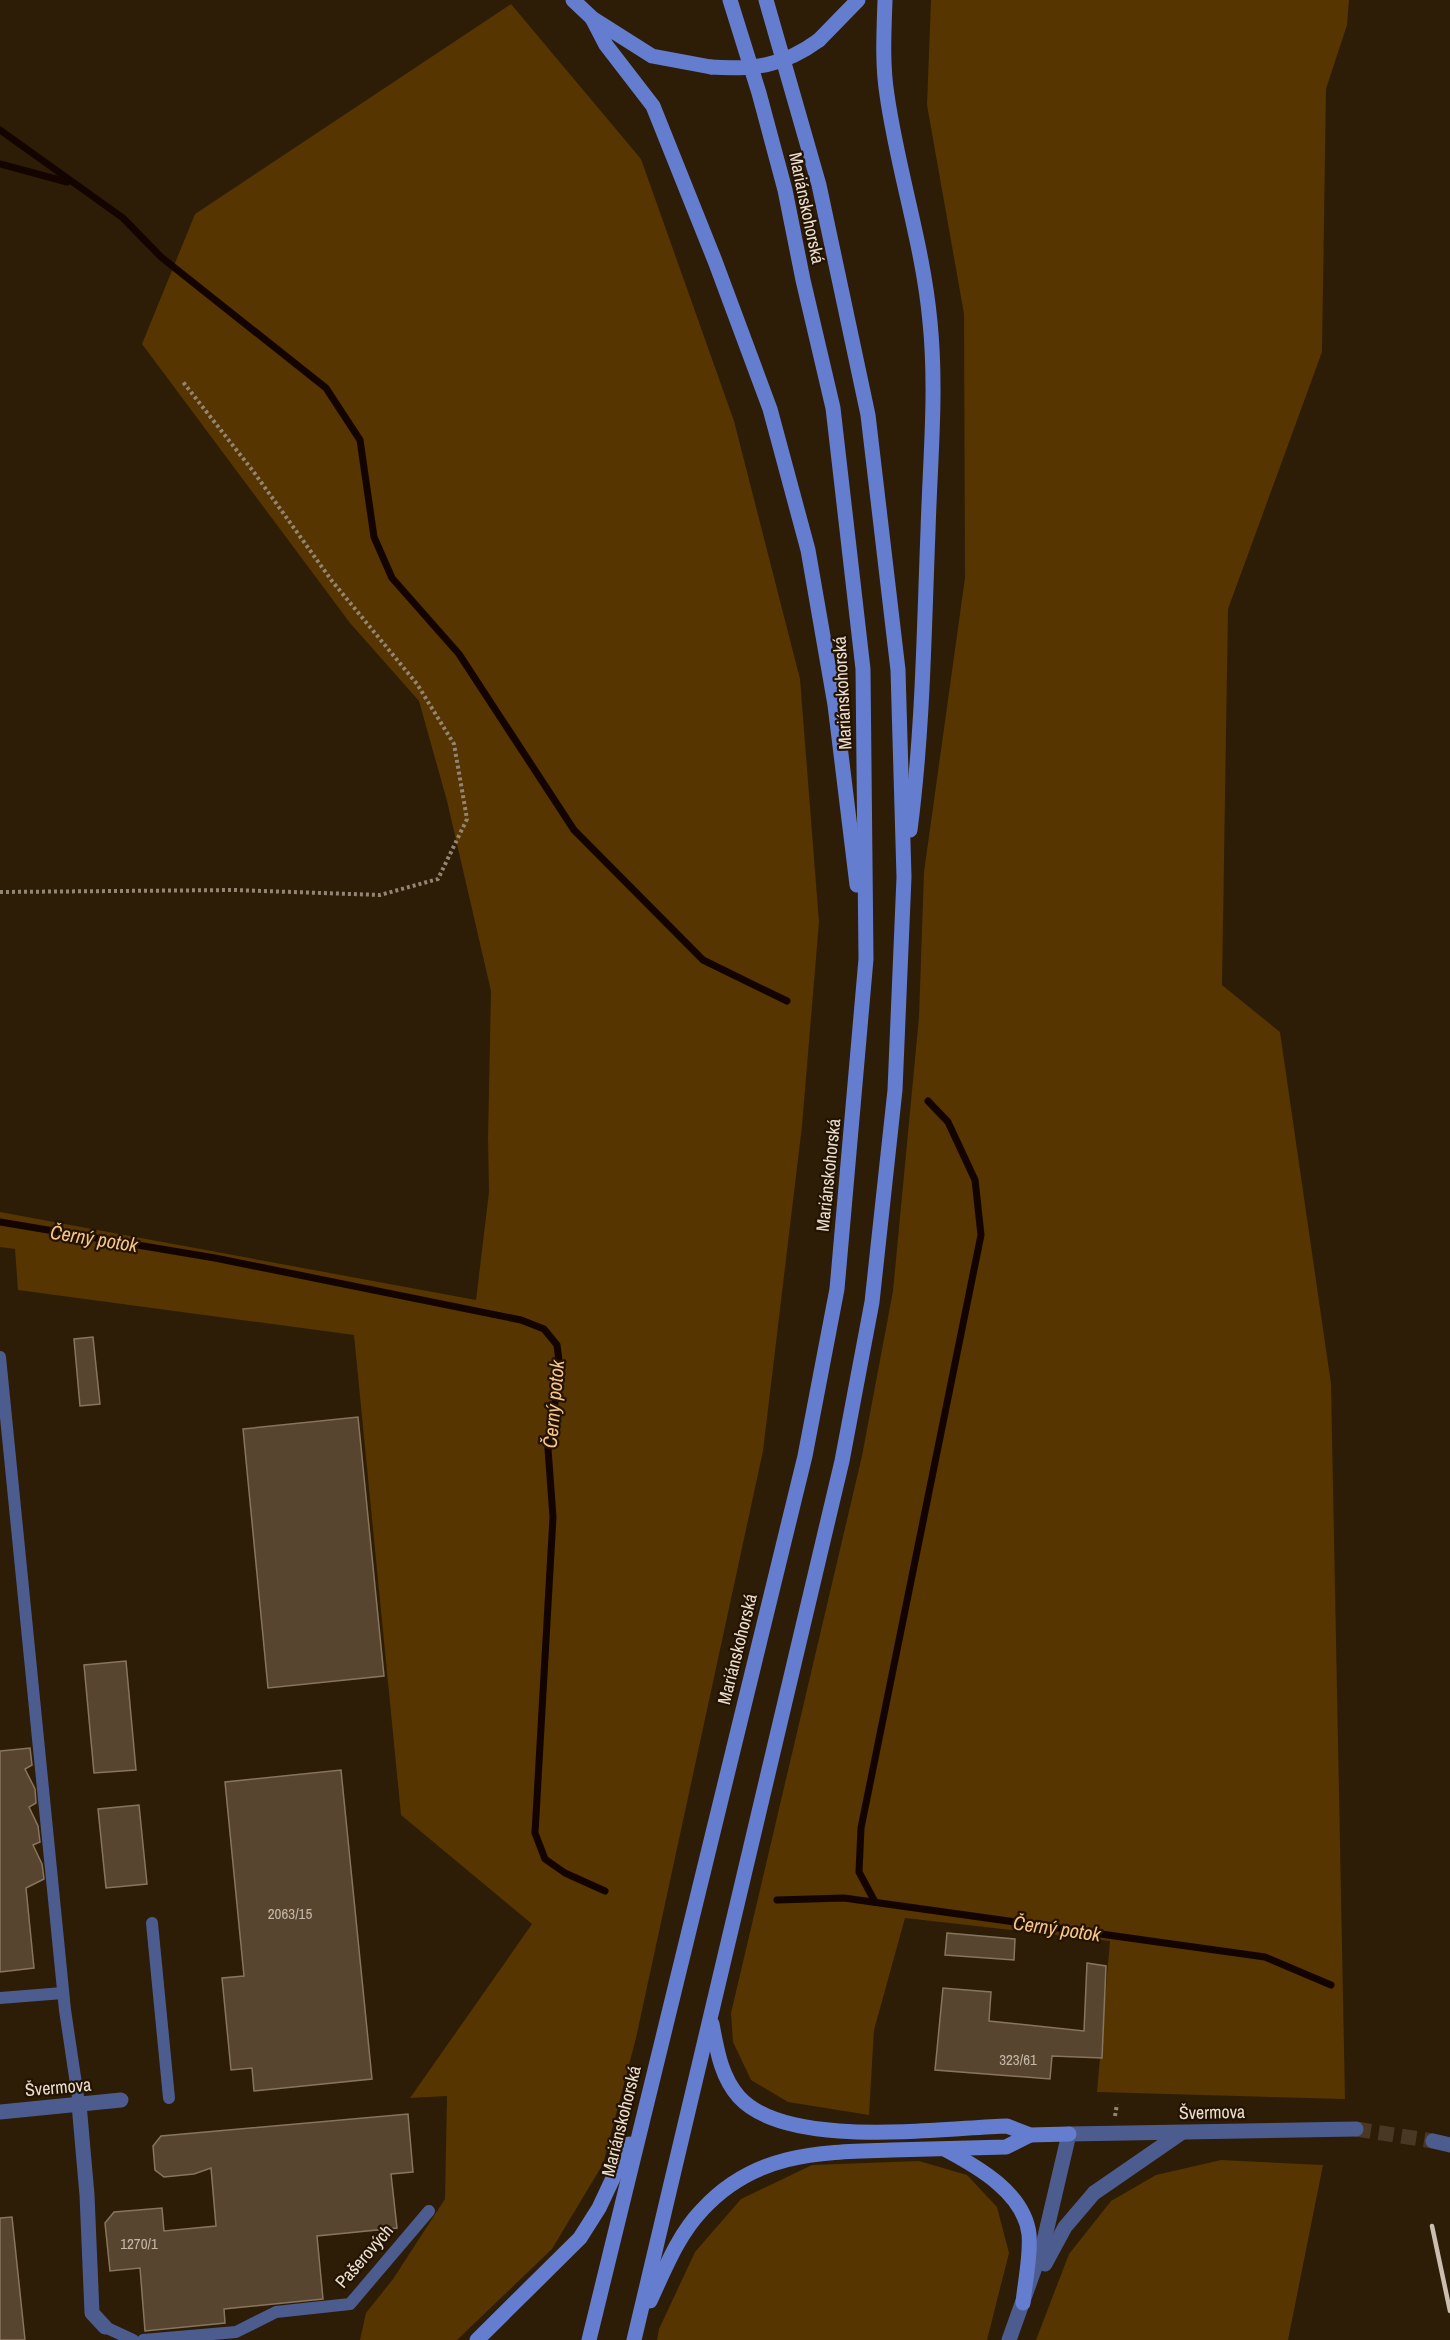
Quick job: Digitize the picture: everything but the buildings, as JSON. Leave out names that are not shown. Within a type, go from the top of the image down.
[{"type":"main road","points":[[573,0],[592,18],[652,56],[711,67],[736,69],[764,66],[790,59],[819,40],[858,0]]},
{"type":"main road","name":"Mariánskohorská","points":[[589,2340],[807,1445],[837,1289],[866,959],[863,669],[833,408],[785,190],[759,93],[730,0]]},
{"type":"main road","name":"Mariánskohorská","points":[[635,2337],[842,1461],[872,1302],[895,1090],[904,878],[898,670],[868,415],[819,185],[766,0]]},
{"type":"main road","points":[[885,0],[883,50],[887,94],[923,269],[930,324],[932,418],[919,756],[904,878]]},
{"type":"main road","points":[[592,18],[606,45],[654,106],[770,409],[808,550],[835,705],[866,959]]},
{"type":"main road","points":[[711,2018],[722,2067],[732,2086],[747,2105],[784,2123],[845,2132],[1007,2126],[1030,2135],[1069,2134]]},
{"type":"main road","points":[[477,2340],[580,2238],[599,2208],[643,2114]]},
{"type":"main road","points":[[635,2337],[671,2256],[686,2232],[714,2199],[751,2173],[788,2158],[823,2152],[1006,2147],[1030,2135]]},
{"type":"main road","points":[[944,2149],[988,2175],[1024,2218],[1029,2245],[1023,2303]]},
{"type":"street","name":"Švermova","points":[[0,2112],[121,2100]]},
{"type":"street","points":[[79,2104],[87,2196],[92,2313],[106,2334]]},
{"type":"street","name":"Švermova","points":[[1069,2134],[1356,2129]]},
{"type":"street","points":[[1023,2303],[1065,2227],[1094,2193],[1182,2133]]},
{"type":"street","points":[[1009,2340],[1043,2246],[1069,2134]]},
{"type":"street","points":[[1433,2141],[1450,2145]]},
{"type":"lane","points":[[0,1357],[63,1993],[79,2104]]},
{"type":"lane","points":[[152,1923],[169,2098]]},
{"type":"lane","points":[[0,1998],[63,1993]]},
{"type":"lane","name":"Pašerových","points":[[143,2340],[236,2332],[276,2312],[350,2304],[429,2211]]},
{"type":"lane","points":[[106,2334],[133,2340]]},
{"type":"path","points":[[0,892],[234,890],[380,895],[438,879],[467,819],[454,744],[417,684],[332,581],[254,471],[183,382]]},
{"type":"shaded area","points":[[931,0],[1349,0],[1347,25],[1326,89],[1322,352],[1228,609],[1222,985],[1280,1032],[1331,1384],[1345,2099],[1097,2092],[1110,1941],[905,1918],[874,2030],[869,2115],[788,2102],[751,2080],[733,2042],[731,2013],[862,1456],[893,1291],[919,1017],[924,872],[965,578],[964,314],[927,105]]},
{"type":"shaded area","points":[[511,4],[641,159],[734,421],[800,679],[819,922],[802,1126],[763,1451],[636,2038],[603,2164],[552,2249],[457,2340],[360,2340],[366,2313],[393,2279],[445,2199],[447,2096],[410,2098],[532,1924],[401,1815],[354,1335],[18,1290],[15,1249],[0,1247],[0,1212],[476,1300],[489,1192],[491,991],[447,801],[419,701],[350,623],[142,344],[195,214]]},
{"type":"shaded area","points":[[1221,2160],[1323,2165],[1288,2340],[1036,2340],[1069,2254],[1111,2201],[1156,2175]]},
{"type":"shaded area","points":[[919,2161],[967,2175],[997,2207],[1009,2253],[987,2340],[657,2340],[659,2329],[695,2252],[741,2199],[812,2165]]},
{"type":"waterway","points":[[0,130],[123,218],[161,257],[326,388],[360,440],[374,537],[392,578],[459,654],[574,830],[703,960],[787,1001]]},
{"type":"waterway","points":[[0,164],[67,182]]},
{"type":"waterway","points":[[875,1902],[859,1872],[861,1828],[981,1235],[975,1180],[948,1122],[928,1101]]},
{"type":"waterway","name":"Černý potok","points":[[0,1222],[215,1258],[521,1320],[544,1329],[557,1345],[560,1369],[548,1449],[553,1517],[535,1833],[545,1859],[565,1873],[605,1891]]},
{"type":"waterway","name":"Černý potok","points":[[777,1900],[844,1898],[1265,1957],[1331,1985]]},
{"type":"tunnel","points":[[1356,2129],[1433,2141]]},
{"type":"railway","points":[[1432,2226],[1450,2311]]}]
